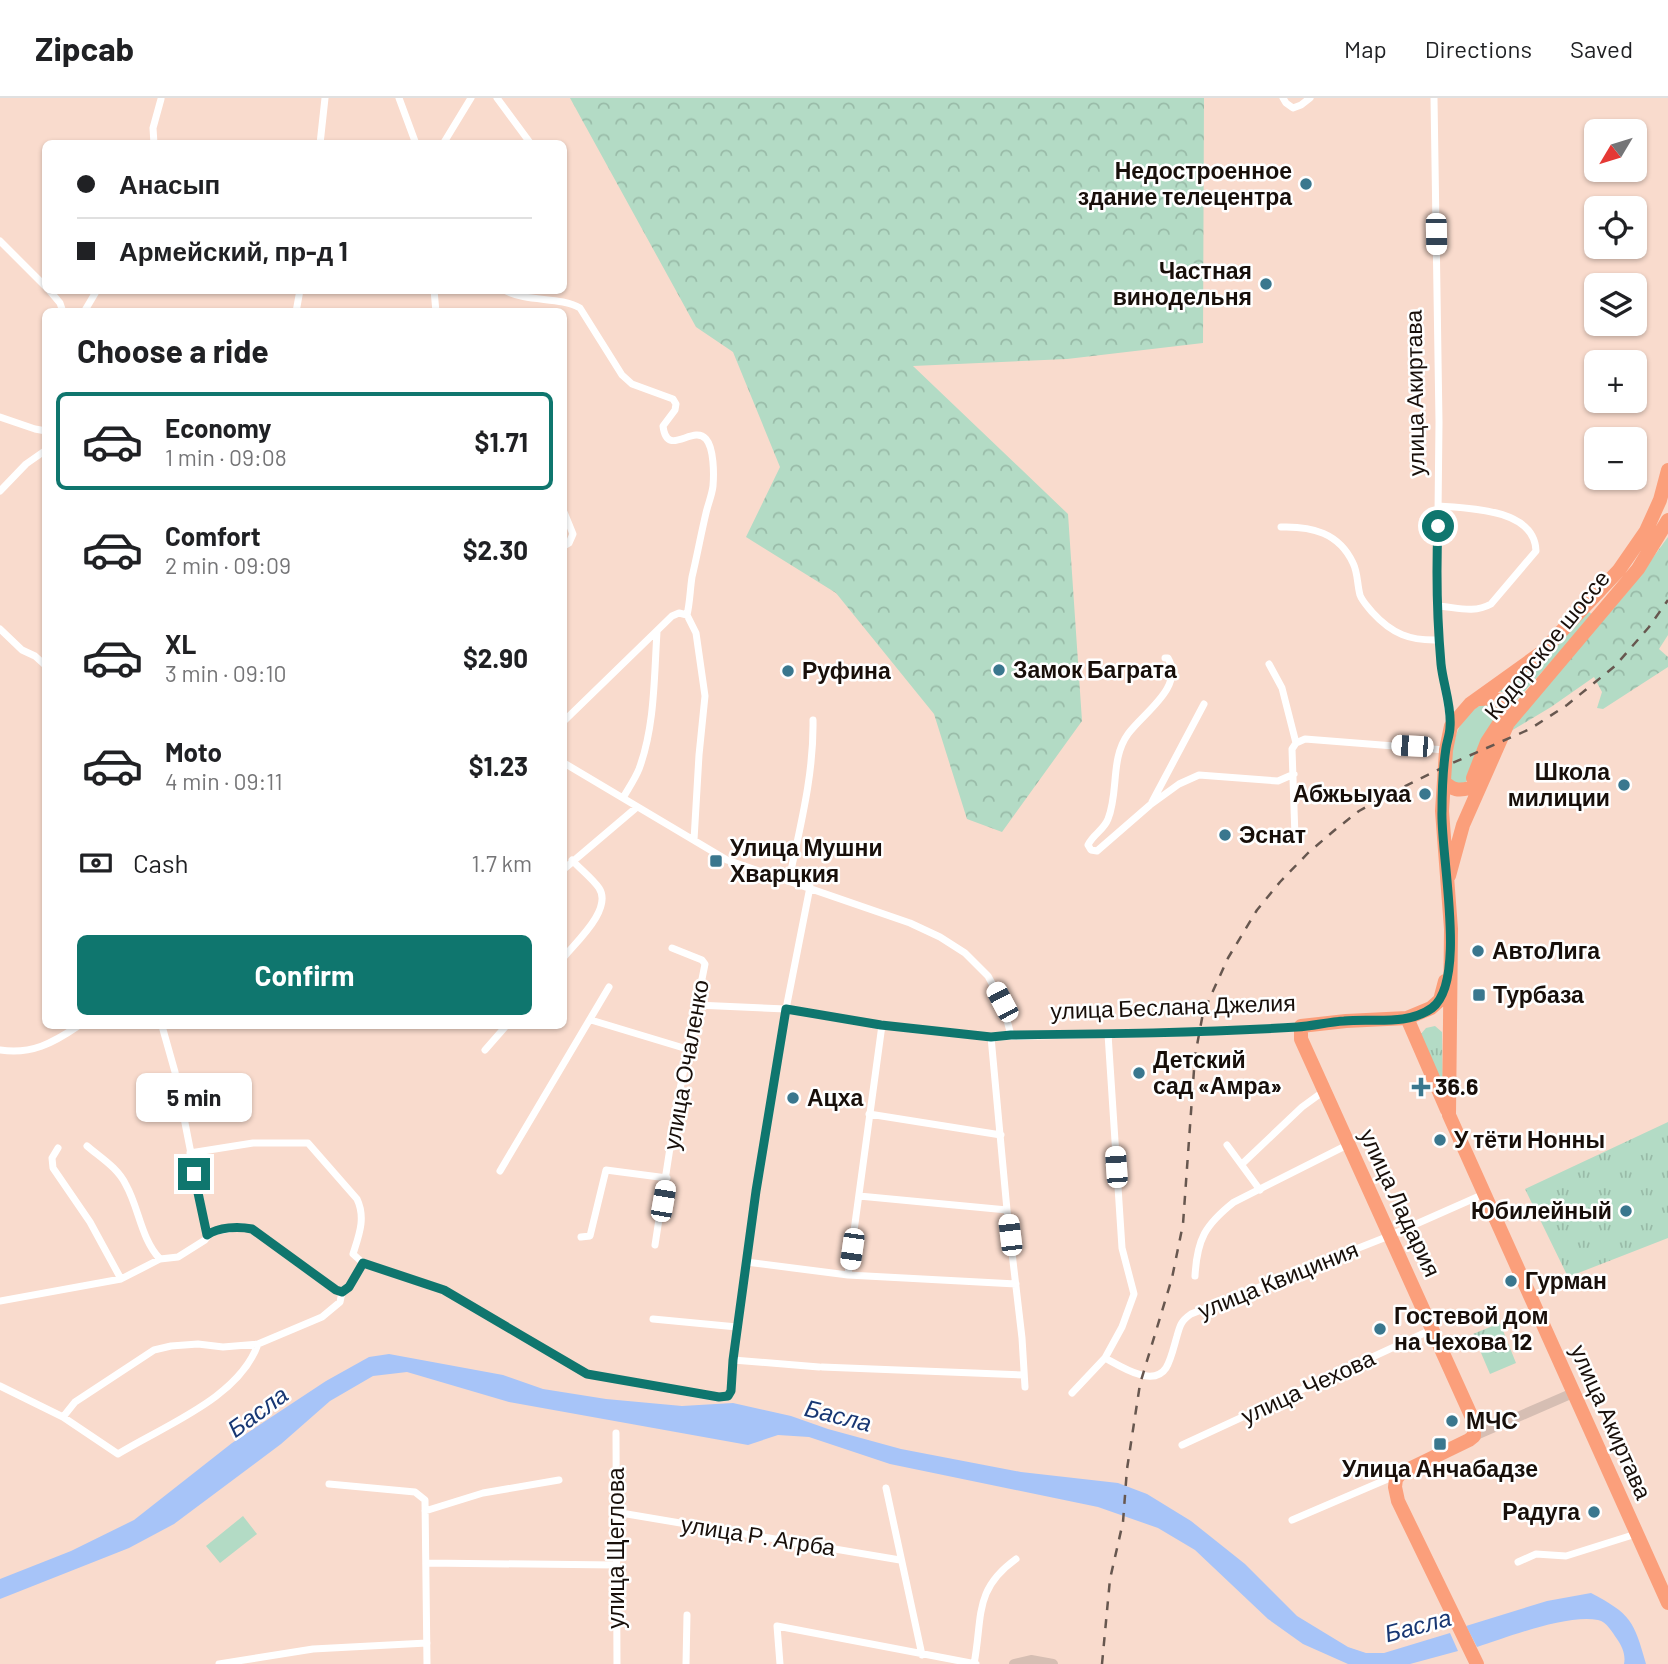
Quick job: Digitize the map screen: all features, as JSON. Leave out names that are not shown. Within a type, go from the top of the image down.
[{"type":"highway","name":"Кодорское шоссе","points":[[1451,726],[1470,704],[1541,653],[1619,570],[1646,531],[1660,500],[1668,470]]},
{"type":"highway","name":"Кодорское шоссе","points":[[1448,884],[1461,834],[1504,730],[1638,569],[1668,520]]},
{"type":"highway","points":[[1461,834],[1469,788],[1487,741],[1502,719],[1538,687]]},
{"type":"highway","points":[[1479,699],[1496,698],[1503,702],[1506,709],[1502,719]]},
{"type":"highway","name":"улица Акиртава","points":[[1451,726],[1446,750],[1442,831],[1451,929],[1449,1115],[1668,1604]]},
{"type":"highway","points":[[1444,782],[1461,791],[1469,788]]},
{"type":"highway","name":"улица Беслана Джелия","points":[[1301,1026],[1407,1018],[1431,1008],[1440,1000],[1450,967]]},
{"type":"highway","points":[[1407,1018],[1449,1115]]},
{"type":"highway","name":"улица Ладария","points":[[1301,1026],[1301,1039],[1347,1145],[1474,1422],[1474,1436]]},
{"type":"highway","points":[[1474,1436],[1401,1473],[1396,1479],[1396,1493],[1418,1546],[1475,1662]]},
{"type":"street","points":[[320,140],[325,98]]},
{"type":"street","points":[[399,98],[415,140]]},
{"type":"street","points":[[445,140],[471,98]]},
{"type":"street","points":[[497,98],[528,140]]},
{"type":"street","points":[[1283,98],[1293,108],[1310,98]]},
{"type":"street","name":"улица Акиртава","points":[[1434,98],[1439,506],[1437,606],[1451,726]]},
{"type":"street","points":[[154,140],[153,128],[160,99]]},
{"type":"street","points":[[0,241],[42,284]]},
{"type":"street","points":[[52,294],[62,308]]},
{"type":"street","points":[[512,294],[521,298],[573,304],[580,308],[622,375],[632,384],[673,399],[675,410],[663,426],[664,435],[674,441],[698,434],[704,436],[708,442],[713,466],[713,487],[691,582],[687,615],[696,633],[705,696],[694,840]]},
{"type":"street","points":[[0,417],[42,430]]},
{"type":"street","points":[[0,491],[26,464],[42,453]]},
{"type":"street","points":[[1437,606],[1482,609],[1491,604],[1536,551],[1536,542],[1514,518],[1477,509],[1439,506]]},
{"type":"street","points":[[567,519],[573,534],[567,544]]},
{"type":"street","points":[[1281,527],[1300,527],[1332,536],[1343,546],[1353,563],[1360,597],[1378,619],[1401,636],[1439,640]]},
{"type":"street","points":[[567,718],[672,616],[679,613],[687,615]]},
{"type":"street","points":[[0,629],[22,650],[42,662]]},
{"type":"street","points":[[623,798],[639,770],[648,738],[657,632]]},
{"type":"street","points":[[1165,658],[1168,658],[1173,667],[1166,692],[1125,738],[1119,756],[1110,814],[1102,830],[1091,838],[1088,845],[1091,850],[1097,851],[1150,805],[1179,784],[1199,775],[1278,781],[1294,774]]},
{"type":"street","points":[[1269,664],[1282,688],[1296,743]]},
{"type":"street","points":[[1150,805],[1205,704]]},
{"type":"street","points":[[789,880],[807,796],[813,720]]},
{"type":"street","points":[[1294,837],[1292,749],[1296,743],[1305,739],[1446,750]]},
{"type":"street","points":[[567,765],[727,860],[910,923],[940,937],[965,953],[988,976],[1002,1002],[1011,1035]]},
{"type":"street","points":[[567,866],[637,807]]},
{"type":"street","points":[[567,953],[596,918],[602,906],[599,888],[572,860]]},
{"type":"street","points":[[190,1153],[253,1143],[308,1143],[357,1199],[362,1209],[362,1223],[354,1254],[363,1263],[444,1290],[587,1374],[719,1397],[728,1396],[731,1391],[746,1262],[786,1009],[810,887]]},
{"type":"street","name":"улица Очаленко","points":[[655,1245],[687,1049],[705,964],[702,960],[672,948]]},
{"type":"street","points":[[500,1171],[609,987]]},
{"type":"street","name":"улица Беслана Джелия","points":[[696,1005],[786,1009],[881,1025],[991,1037],[1301,1026]]},
{"type":"street","points":[[591,1020],[687,1049]]},
{"type":"street","points":[[848,1275],[881,1025]]},
{"type":"street","points":[[0,1050],[13,1052],[37,1049],[74,1029]]},
{"type":"street","points":[[163,1029],[175,1072],[207,1235]]},
{"type":"street","points":[[485,1051],[503,1029]]},
{"type":"street","points":[[1072,1393],[1105,1358],[1122,1327],[1134,1294],[1122,1248],[1108,1034]]},
{"type":"street","points":[[991,1037],[1025,1387]]},
{"type":"street","points":[[1242,1164],[1302,1107],[1324,1091]]},
{"type":"street","points":[[869,1114],[1001,1135]]},
{"type":"street","points":[[1227,1145],[1260,1190]]},
{"type":"street","points":[[1195,1276],[1200,1241],[1205,1230],[1234,1202],[1347,1145]]},
{"type":"street","points":[[87,1146],[114,1168],[125,1182],[151,1249],[160,1259]]},
{"type":"street","points":[[58,1148],[52,1158],[53,1168],[90,1222],[121,1279]]},
{"type":"street","points":[[581,1237],[590,1236],[607,1170],[667,1178]]},
{"type":"street","name":"улица Квициния","points":[[1105,1358],[1129,1371],[1151,1377],[1161,1374],[1167,1367],[1181,1320],[1191,1314],[1389,1236],[1485,1194]]},
{"type":"street","points":[[859,1196],[1007,1210]]},
{"type":"street","points":[[0,1301],[121,1279],[160,1259],[178,1257],[205,1240],[211,1232],[241,1227],[252,1229],[328,1285],[342,1292]]},
{"type":"street","points":[[746,1262],[848,1275],[1016,1284]]},
{"type":"street","points":[[63,1418],[83,1395],[154,1350],[171,1346],[223,1347],[258,1344],[322,1317],[335,1309],[342,1292],[349,1287],[363,1263]]},
{"type":"street","points":[[653,1319],[737,1327]]},
{"type":"street","name":"улица Чехова","points":[[1182,1445],[1433,1329]]},
{"type":"street","points":[[0,1385],[63,1418],[118,1454],[223,1392],[252,1361],[258,1344]]},
{"type":"street","points":[[733,1360],[821,1367],[1023,1375]]},
{"type":"street","points":[[1474,1436],[1573,1393]]},
{"type":"street","name":"улица Щеглова","points":[[616,1433],[617,1664]]},
{"type":"street","points":[[1292,1520],[1401,1473]]},
{"type":"street","points":[[425,1511],[483,1493],[559,1480]]},
{"type":"street","points":[[329,1484],[415,1492],[425,1500],[427,1664]]},
{"type":"street","points":[[886,1488],[922,1655]]},
{"type":"street","name":"улица Р. Агрба","points":[[615,1512],[900,1560]]},
{"type":"street","points":[[1518,1562],[1536,1554],[1566,1556],[1636,1534]]},
{"type":"street","points":[[780,1664],[777,1626],[975,1664],[984,1593],[998,1574],[1016,1559]]},
{"type":"street","points":[[426,1563],[616,1565]]},
{"type":"street","points":[[686,1664],[687,1615]]},
{"type":"street","points":[[219,1664],[313,1649],[427,1643]]},
{"type":"street","points":[[1014,1664],[1031,1660],[1053,1664]]},
{"type":"green space","points":[[570,98],[1204,98],[1203,343],[1067,359],[913,366],[1068,514],[1082,721],[1002,832],[967,819],[934,714],[836,593],[746,537],[780,467],[733,352],[696,327]]},
{"type":"green space","points":[[1668,537],[1668,635],[1659,649],[1668,657],[1668,667],[1603,709],[1597,708],[1602,692],[1594,677],[1511,731],[1518,719],[1629,590]]},
{"type":"green space","points":[[1586,610],[1593,615],[1515,702],[1512,704],[1507,694],[1497,691]]},
{"type":"green space","points":[[1485,703],[1499,705],[1499,714],[1467,781],[1460,785],[1448,778],[1456,734],[1466,716]]},
{"type":"green space","points":[[1435,1026],[1442,1032],[1443,1092],[1420,1035],[1426,1028]]},
{"type":"green space","points":[[1668,1122],[1668,1238],[1568,1277],[1525,1189]]},
{"type":"green space","points":[[1500,1323],[1516,1363],[1490,1374],[1473,1334]]},
{"type":"green space","points":[[243,1516],[257,1534],[220,1563],[206,1546]]},
{"type":"water","points":[[389,1354],[503,1375],[543,1389],[606,1399],[682,1406],[733,1403],[791,1416],[901,1449],[1021,1472],[1118,1483],[1147,1494],[1191,1521],[1245,1564],[1297,1616],[1348,1647],[1366,1653],[1384,1653],[1450,1633],[1458,1651],[1410,1664],[1348,1664],[1303,1644],[1268,1619],[1195,1550],[1158,1528],[1098,1507],[890,1464],[809,1437],[778,1435],[748,1445],[509,1402],[407,1372],[373,1376],[330,1401],[281,1444],[174,1524],[129,1548],[0,1599],[0,1579],[71,1551],[134,1520],[232,1443],[326,1381],[369,1357]]},
{"type":"water","points":[[1591,1593],[1615,1607],[1629,1620],[1646,1664],[1624,1664],[1624,1654],[1619,1642],[1607,1625],[1598,1620],[1554,1623],[1477,1647],[1466,1626],[1547,1601]]},
{"type":"railway","points":[[1102,1664],[1110,1579],[1123,1522],[1127,1469],[1140,1384],[1172,1278],[1183,1224],[1195,1056],[1203,1013],[1228,958],[1257,910],[1280,882],[1336,829],[1359,811],[1389,794],[1530,729],[1567,705],[1615,666],[1668,600]]},
{"type":"place","name":"Недостроенное здание телецентра","points":[[1306,184]]},
{"type":"place","name":"Частная винодельня","points":[[1266,284]]},
{"type":"place","name":"Замок Баграта","points":[[999,670]]},
{"type":"place","name":"Руфина","points":[[788,671]]},
{"type":"place","name":"Школа милиции","points":[[1624,785]]},
{"type":"place","name":"Абжьыуаа","points":[[1425,794]]},
{"type":"place","name":"Эснат","points":[[1225,835]]},
{"type":"place","name":"Улица Мушни Хварцкия","points":[[716,861]]},
{"type":"place","name":"АвтоЛига","points":[[1478,951]]},
{"type":"place","name":"Турбаза","points":[[1479,995]]},
{"type":"place","name":"Детский сад «Амра»","points":[[1139,1073]]},
{"type":"place","name":"36.6","points":[[1421,1087]]},
{"type":"place","name":"Ацха","points":[[793,1098]]},
{"type":"place","name":"У тёти Нонны","points":[[1440,1140]]},
{"type":"place","name":"Юбилейный","points":[[1626,1211]]},
{"type":"place","name":"Гурман","points":[[1511,1281]]},
{"type":"place","name":"Гостевой дом на Чехова 12","points":[[1380,1329]]},
{"type":"place","name":"МЧС","points":[[1452,1421]]},
{"type":"place","name":"Улица Анчабадзе","points":[[1440,1444]]},
{"type":"place","name":"Радуга","points":[[1594,1512]]},
{"type":"route","points":[[194,1174],[207,1235],[230,1228],[252,1229],[336,1290],[342,1292],[349,1287],[363,1263],[444,1290],[587,1374],[719,1397],[728,1396],[731,1391],[756,1191],[786,1009],[881,1025],[991,1037],[1204,1032],[1391,1020],[1407,1018],[1431,1008],[1440,1000],[1450,967],[1451,929],[1442,811],[1446,750],[1451,726],[1441,667],[1438,624],[1438,526]]},
{"type":"water label","name":"Басла","points":[[258,1412]]},
{"type":"water label","name":"Басла","points":[[838,1416]]},
{"type":"water label","name":"Басла","points":[[1418,1626]]}]
